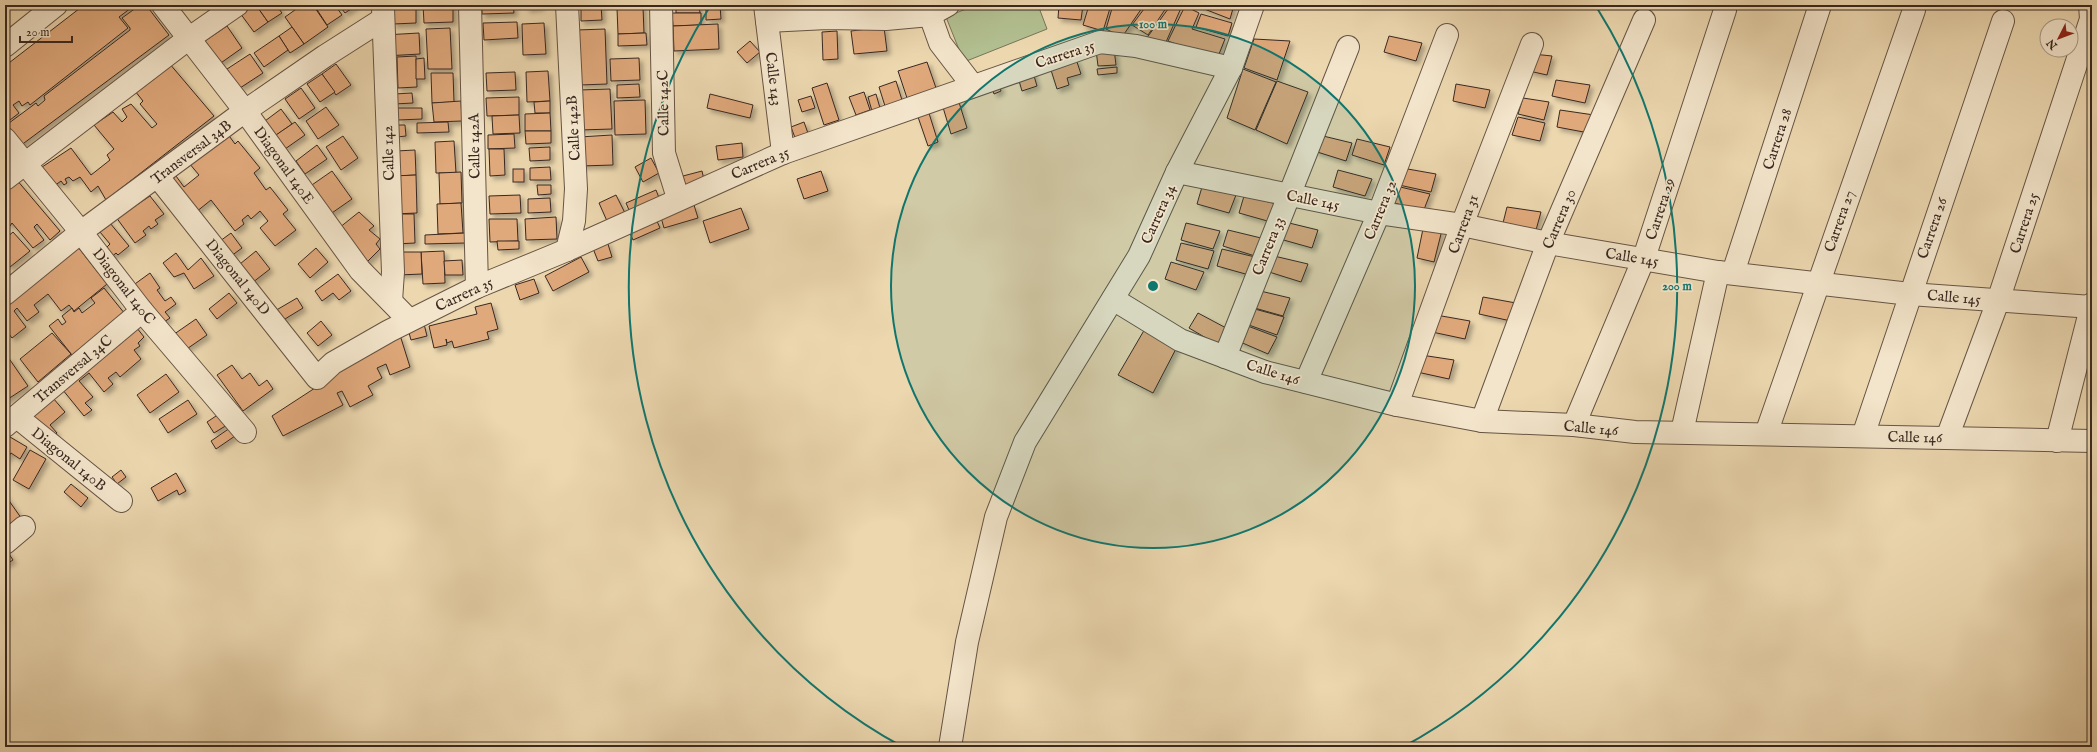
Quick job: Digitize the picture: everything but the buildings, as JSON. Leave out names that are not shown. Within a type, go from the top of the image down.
[{"type":"street","points":[[5,46],[56,5]]},
{"type":"street","name":"Diagonal 140E","points":[[163,5],[245,111],[360,270],[409,320]]},
{"type":"street","points":[[5,179],[188,39],[237,5]]},
{"type":"street","name":"Calle 142A","points":[[470,5],[477,287]]},
{"type":"street","name":"Calle 142B","points":[[566,250],[574,221],[576,189],[567,5]]},
{"type":"street","name":"Calle 142C","points":[[661,5],[664,153],[678,198]]},
{"type":"street","name":"Carrera 34","points":[[950,747],[967,642],[996,517],[1025,442],[1139,256],[1177,172],[1230,68],[1253,5]]},
{"type":"street","name":"Carrera 28","points":[[1682,432],[1725,272],[1820,5]]},
{"type":"street","name":"Carrera 25","points":[[1947,438],[1998,301],[2091,19],[2090,5]]},
{"type":"street","points":[[766,13],[827,18],[886,19],[939,10],[940,43],[973,86]]},
{"type":"street","name":"Carrera 29","points":[[1574,426],[1644,258],[1725,10]]},
{"type":"street","name":"Carrera 27","points":[[1766,434],[1817,284],[1914,10]]},
{"type":"street","name":"Transversal 34B","points":[[5,294],[81,232],[158,177],[245,111],[325,56],[383,12]]},
{"type":"street","name":"Calle 142","points":[[383,12],[393,272],[391,302]]},
{"type":"street","name":"Calle 143","points":[[766,13],[783,153]]},
{"type":"street","name":"Carrera 30","points":[[1482,421],[1548,243],[1644,20]]},
{"type":"street","name":"Carrera 26","points":[[1863,436],[2003,21]]},
{"type":"street","name":"Carrera 32","points":[[1306,382],[1379,213],[1447,35]]},
{"type":"street","name":"Carrera 35","points":[[318,378],[333,363],[409,320],[477,287],[566,250],[678,198],[783,153],[1100,42],[1136,46],[1230,68]]},
{"type":"street","name":"Carrera 31","points":[[1397,405],[1462,226],[1532,44]]},
{"type":"street","name":"Carrera 33","points":[[1225,357],[1348,47]]},
{"type":"street","name":"Diagonal 140C","points":[[5,139],[81,232],[142,311],[245,432]]},
{"type":"street","name":"Calle 145","points":[[1177,172],[1379,213],[1725,272],[1910,294],[2092,306]]},
{"type":"street","name":"Diagonal 140D","points":[[158,177],[318,378]]},
{"type":"street","name":"Calle 146","points":[[1113,299],[1180,340],[1265,372],[1397,405],[1482,421],[1574,426],[1635,432],[2092,441]]},
{"type":"street","points":[[2057,441],[2092,306]]},
{"type":"street","name":"Transversal 34C","points":[[11,422],[142,311]]},
{"type":"street","name":"Diagonal 140B","points":[[11,422],[121,501]]},
{"type":"street","points":[[5,543],[24,527]]},
{"type":"green space","points":[[976,5],[1038,5],[1047,29],[964,62],[946,17]]}]
